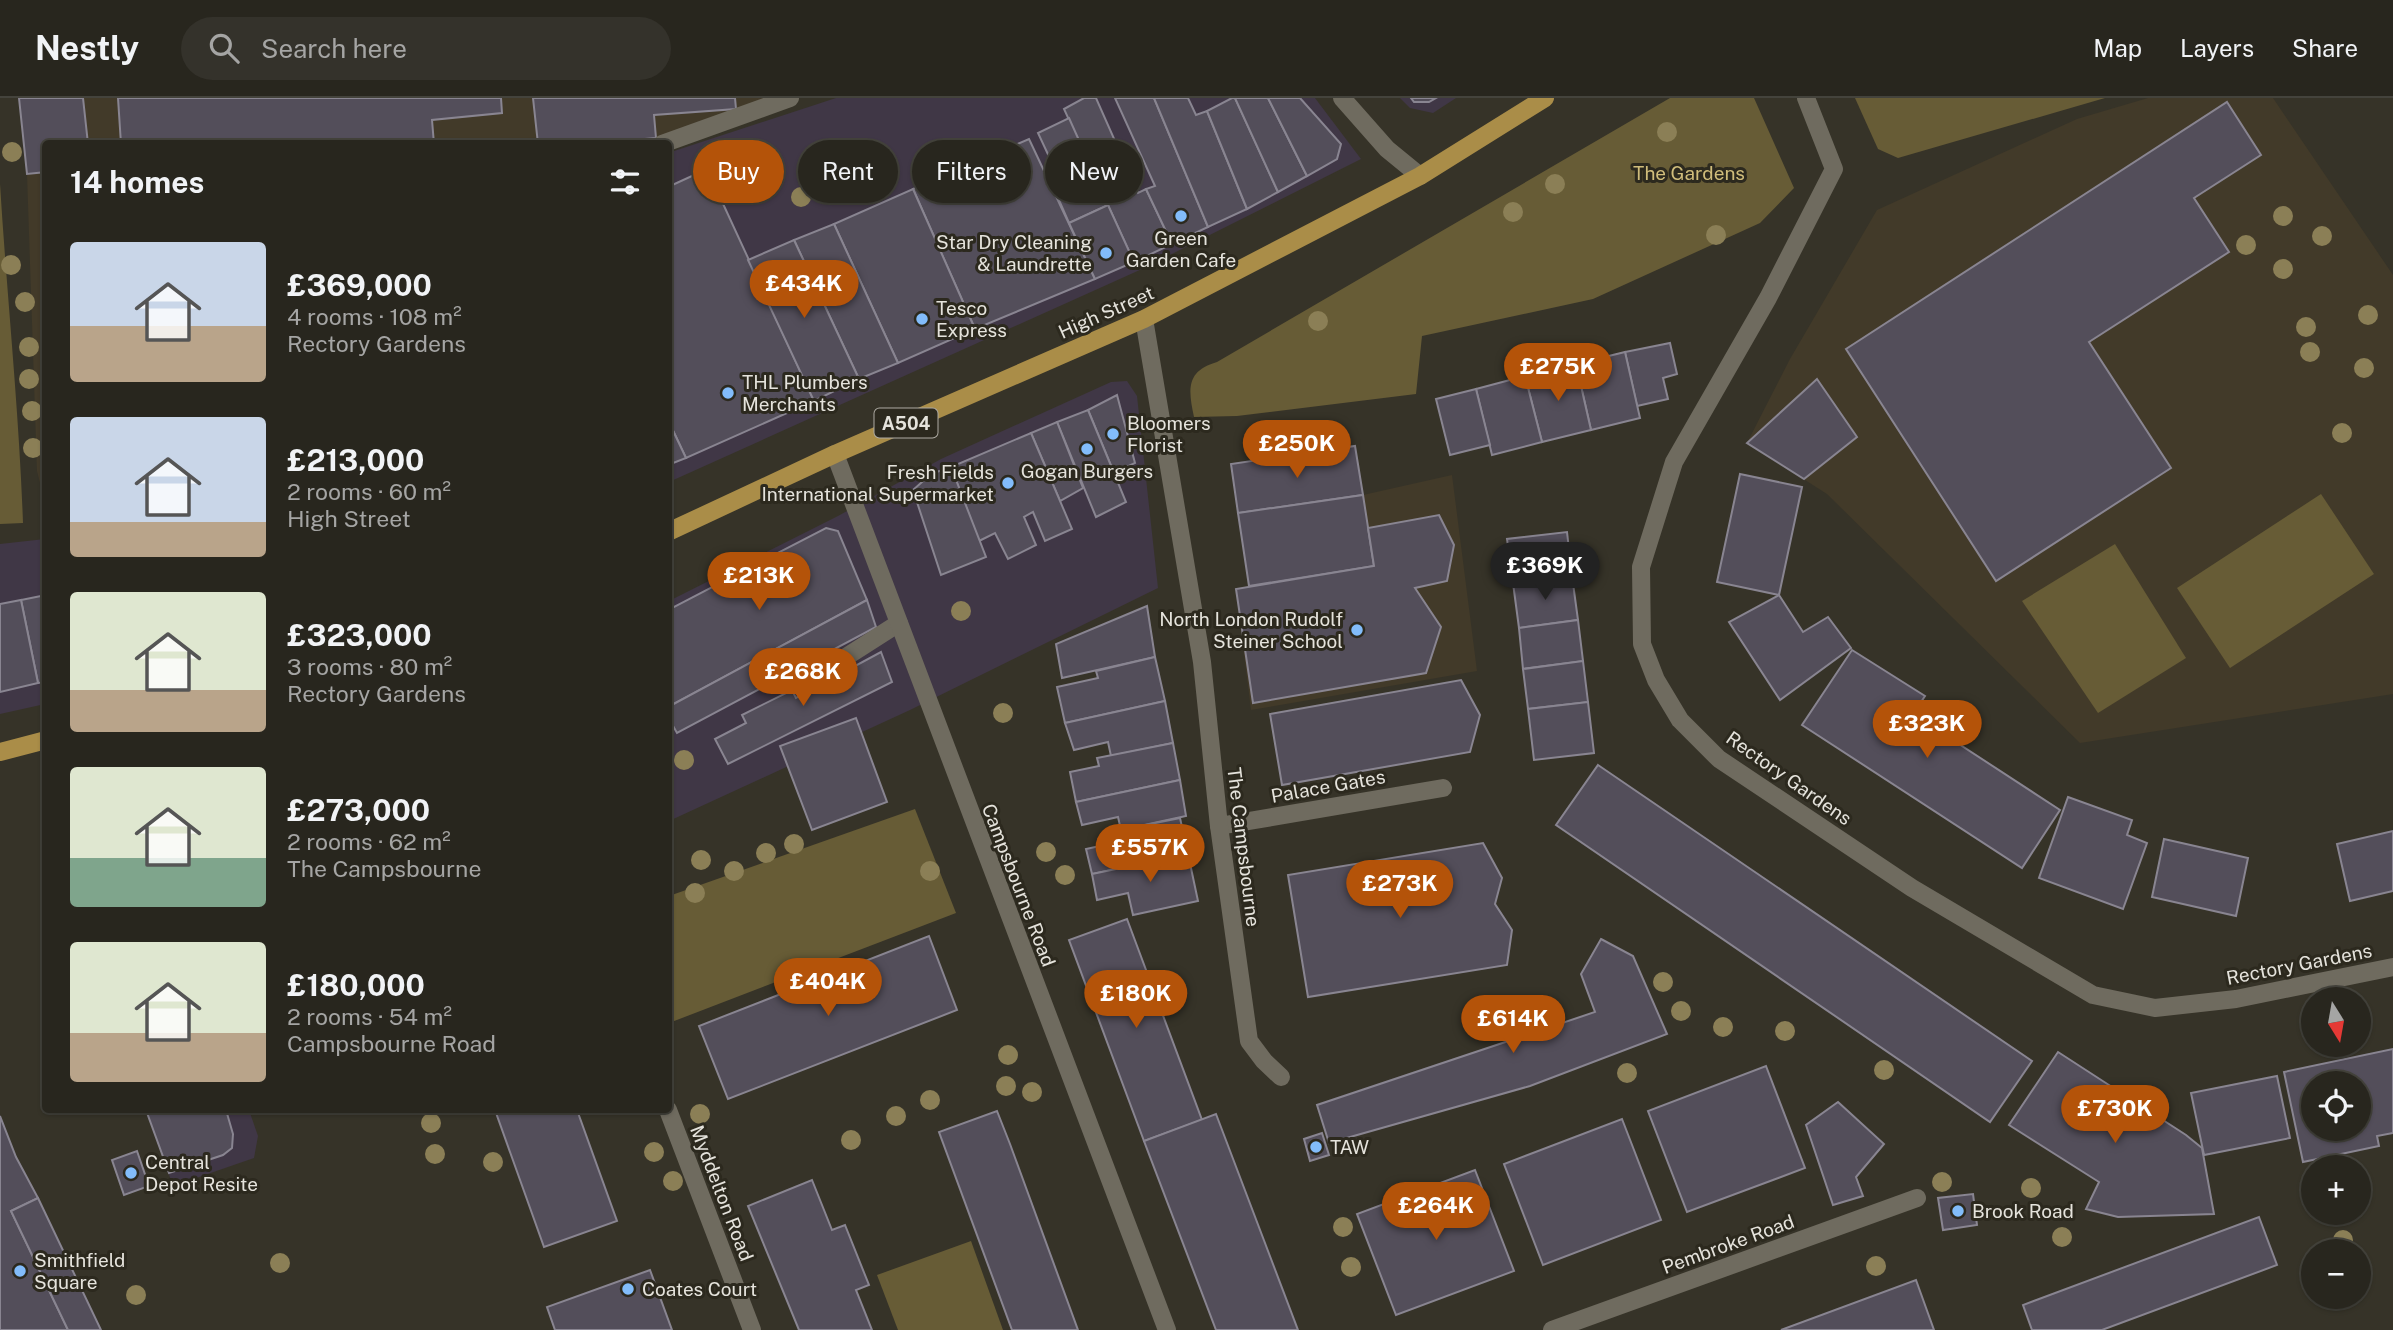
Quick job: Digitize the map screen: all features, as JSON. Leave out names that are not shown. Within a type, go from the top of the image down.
[{"type":"main road","name":"High Street","points":[[672,529],[835,454],[1144,319],[1420,176],[1545,98]]},
{"type":"main road","points":[[0,752],[42,741]]},
{"type":"street","points":[[672,140],[790,98]]},
{"type":"street","points":[[1342,98],[1387,149],[1420,176]]},
{"type":"street","name":"Rectory Gardens","points":[[1806,98],[1834,169],[1768,298],[1674,462],[1642,567],[1642,644],[1656,680],[1680,720],[1719,759],[1912,888],[2094,995],[2155,1008],[2236,999],[2393,967]]},
{"type":"street","name":"The Campsbourne","points":[[1144,319],[1202,662],[1219,826],[1249,1041],[1281,1077]]},
{"type":"street","name":"Campsbourne Road","points":[[835,454],[1167,1330]]},
{"type":"street","points":[[810,680],[899,623]]},
{"type":"street","name":"Palace Gates","points":[[1219,826],[1443,788]]},
{"type":"street","name":"Myddelton Road","points":[[669,1113],[752,1330]]},
{"type":"street","name":"Pembroke Road","points":[[1552,1330],[1586,1324],[1917,1198]]},
{"type":"shaded area","points":[[19,98],[779,98],[666,140],[42,140],[42,491],[37,471],[27,174]]},
{"type":"shaded area","points":[[836,98],[1315,98],[1361,159],[1142,269],[672,481],[672,152],[693,145],[693,203],[784,203],[784,140],[708,140]]},
{"type":"shaded area","points":[[1400,98],[1456,98],[1433,113],[1410,108]]},
{"type":"shaded area","points":[[2148,98],[2273,98],[2393,275],[2393,694],[2080,743],[1827,494],[1747,443],[1790,359],[1877,210],[2077,119]]},
{"type":"shaded area","points":[[1127,381],[1137,396],[1158,588],[910,710],[672,820],[672,599],[838,516],[941,459],[1111,382]]},
{"type":"shaded area","name":"North London Rudolf Steiner School","points":[[1452,475],[1477,671],[1251,710],[1236,589],[1249,586],[1363,495]]},
{"type":"shaded area","points":[[42,539],[42,705],[0,714],[0,544]]},
{"type":"shaded area","points":[[147,1113],[250,1113],[258,1136],[254,1158],[173,1186]]},
{"type":"green space","name":"The Gardens","points":[[1670,98],[1754,98],[1794,188],[1760,223],[1593,299],[1422,336],[1416,394],[1237,416],[1194,417],[1190,390],[1199,370]]},
{"type":"green space","points":[[1855,98],[2105,98],[1898,158],[1878,149]]},
{"type":"green space","points":[[0,184],[23,523],[0,524]]},
{"type":"green space","points":[[2321,494],[2374,574],[2230,668],[2177,588]]},
{"type":"green space","points":[[2115,544],[2186,658],[2098,713],[2022,601]]},
{"type":"green space","points":[[915,809],[956,913],[672,1022],[672,895]]},
{"type":"green space","points":[[971,1241],[1003,1330],[898,1330],[877,1275]]},
{"type":"building","points":[[19,98],[83,98],[88,140],[42,140],[42,172],[27,174]]},
{"type":"building","points":[[118,98],[501,98],[502,113],[432,120],[434,140],[121,140]]},
{"type":"building","points":[[533,98],[735,98],[736,109],[654,115],[656,138],[538,140]]},
{"type":"building","points":[[1084,98],[1096,98],[1115,140],[1078,140],[1064,109]]},
{"type":"building","points":[[1115,98],[1154,98],[1208,227],[1172,244],[1146,189],[1155,186],[1143,160],[1143,140],[1134,140]]},
{"type":"building","points":[[1154,98],[1188,98],[1196,115],[1207,111],[1247,209],[1208,227]]},
{"type":"building","points":[[1235,98],[1278,192],[1247,209],[1207,111]]},
{"type":"building","points":[[1235,98],[1268,98],[1307,176],[1278,192]]},
{"type":"building","points":[[1268,98],[1300,98],[1341,144],[1337,159],[1307,176]]},
{"type":"building","points":[[1411,98],[1436,98],[1429,102],[1414,102]]},
{"type":"building","points":[[2227,102],[2261,155],[2194,198],[2229,252],[2089,342],[2171,468],[1996,581],[1846,349]]},
{"type":"building","points":[[1069,118],[1079,140],[1045,140],[1045,148],[1038,133]]},
{"type":"building","points":[[1031,143],[1045,173],[1045,203],[1059,203],[1095,279],[975,329],[919,203],[1031,203]]},
{"type":"building","points":[[693,175],[693,203],[723,203],[814,401],[686,458],[672,428],[672,185]]},
{"type":"building","points":[[912,189],[912,203],[919,203],[975,329],[898,363],[834,224],[881,203],[898,203],[898,196]]},
{"type":"building","points":[[1146,189],[1172,244],[1134,262],[1107,203],[1143,203],[1143,190]]},
{"type":"building","points":[[1060,203],[1107,203],[1108,205],[1069,223]]},
{"type":"building","points":[[1108,205],[1134,262],[1095,279],[1069,223]]},
{"type":"building","points":[[834,224],[898,363],[859,379],[794,240]]},
{"type":"building","points":[[794,240],[859,379],[814,401],[748,260]]},
{"type":"building","points":[[1670,343],[1677,374],[1663,378],[1668,399],[1637,406],[1625,352]]},
{"type":"building","points":[[1625,352],[1640,418],[1591,430],[1576,364]]},
{"type":"building","points":[[1576,364],[1591,430],[1542,442],[1525,376]]},
{"type":"building","points":[[1525,376],[1542,442],[1492,455],[1476,389]]},
{"type":"building","points":[[1817,379],[1857,437],[1804,479],[1747,443]]},
{"type":"building","points":[[1476,389],[1490,445],[1450,455],[1436,399]]},
{"type":"building","points":[[1117,395],[1135,463],[1114,473],[1088,410]]},
{"type":"building","points":[[1088,410],[1126,502],[1096,517],[1057,422]]},
{"type":"building","points":[[1057,422],[1083,488],[1060,501],[1031,433]]},
{"type":"building","points":[[672,428],[686,458],[672,463]]},
{"type":"building","points":[[1031,433],[1072,529],[1045,541],[1033,512],[1024,517],[1036,545],[1008,559],[995,533],[979,541],[951,467]]},
{"type":"building","points":[[1355,446],[1363,495],[1238,513],[1231,464]]},
{"type":"building","points":[[951,467],[986,557],[941,575],[913,490],[931,474]]},
{"type":"building","points":[[1740,474],[1802,487],[1779,595],[1717,582]]},
{"type":"building","points":[[1363,495],[1374,566],[1249,586],[1238,513]]},
{"type":"building","points":[[1439,515],[1454,545],[1447,581],[1415,588],[1441,627],[1426,673],[1253,703],[1236,589],[1374,566],[1368,528]]},
{"type":"building","points":[[826,528],[838,531],[867,600],[672,705],[672,608]]},
{"type":"building","points":[[1567,532],[1572,576],[1513,583],[1507,539]]},
{"type":"building","points":[[1572,576],[1578,620],[1519,628],[1513,583]]},
{"type":"building","points":[[1779,595],[1803,632],[1828,617],[1851,648],[1780,700],[1729,622]]},
{"type":"building","points":[[42,596],[42,682],[38,683],[21,600]]},
{"type":"building","points":[[21,600],[38,683],[0,692],[0,604]]},
{"type":"building","points":[[867,600],[876,627],[677,733],[672,724],[672,705]]},
{"type":"building","points":[[1147,606],[1155,657],[1062,678],[1056,644]]},
{"type":"building","points":[[1578,620],[1583,661],[1523,669],[1519,628]]},
{"type":"building","points":[[1852,650],[1925,696],[1913,714],[2060,810],[2022,868],[1802,725]]},
{"type":"building","points":[[881,652],[892,682],[728,764],[715,739],[746,723],[742,715],[792,690],[796,698]]},
{"type":"building","points":[[1155,657],[1165,701],[1065,723],[1057,687],[1098,678],[1096,671]]},
{"type":"building","points":[[1583,661],[1588,702],[1528,709],[1523,669]]},
{"type":"building","points":[[1461,680],[1480,715],[1470,752],[1282,785],[1270,714]]},
{"type":"building","points":[[1165,701],[1173,743],[1111,756],[1108,742],[1074,750],[1065,723]]},
{"type":"building","points":[[1588,702],[1594,753],[1534,760],[1528,709]]},
{"type":"building","points":[[856,718],[887,802],[812,830],[780,746]]},
{"type":"building","points":[[1173,743],[1180,780],[1076,802],[1070,772],[1099,766],[1097,758]]},
{"type":"building","points":[[1598,765],[2032,1061],[1990,1122],[1556,825]]},
{"type":"building","points":[[1180,780],[1186,816],[1121,830],[1118,817],[1082,825],[1076,802]]},
{"type":"building","points":[[2068,797],[2132,820],[2127,835],[2147,843],[2123,909],[2039,878]]},
{"type":"building","points":[[1180,818],[1188,854],[1092,874],[1086,849],[1123,841],[1121,830]]},
{"type":"building","points":[[2393,831],[2393,891],[2350,901],[2337,844]]},
{"type":"building","points":[[2164,839],[2248,858],[2236,916],[2152,897]]},
{"type":"building","points":[[1483,843],[1502,878],[1495,904],[1512,930],[1507,965],[1308,997],[1288,875]]},
{"type":"building","points":[[1188,854],[1198,901],[1133,915],[1128,893],[1097,900],[1092,874]]},
{"type":"building","points":[[1127,919],[1202,1120],[1144,1141],[1069,940]]},
{"type":"building","points":[[929,936],[957,1010],[728,1099],[699,1026]]},
{"type":"building","points":[[1601,939],[1633,956],[1667,1034],[1530,1086],[1329,1143],[1317,1105],[1595,1012],[1581,974]]},
{"type":"building","points":[[2393,1049],[2393,1133],[2377,1136],[2379,1146],[2336,1155],[2302,1155],[2284,1072],[2355,1057],[2371,1057],[2371,1054]]},
{"type":"building","points":[[2058,1052],[2202,1148],[2214,1214],[2118,1217],[2086,1209],[2099,1182],[2009,1125]]},
{"type":"building","points":[[1766,1066],[1805,1168],[1687,1212],[1648,1111]]},
{"type":"building","points":[[2277,1076],[2290,1138],[2204,1155],[2191,1093]]},
{"type":"building","points":[[1838,1102],[1884,1144],[1856,1177],[1863,1196],[1833,1205],[1806,1125]]},
{"type":"building","points":[[997,1111],[1078,1330],[1012,1330],[939,1132]]},
{"type":"building","points":[[147,1113],[227,1113],[233,1134],[232,1148],[223,1155],[169,1173]]},
{"type":"building","points":[[496,1113],[578,1113],[617,1221],[544,1247]]},
{"type":"building","points":[[1216,1114],[1298,1330],[1216,1330],[1144,1141]]},
{"type":"building","name":"Smithfield Square","points":[[0,1116],[16,1157],[38,1198],[11,1211],[68,1330],[0,1330]]},
{"type":"building","points":[[1622,1119],[1661,1220],[1543,1265],[1504,1164]]},
{"type":"building","name":"TAW","points":[[1322,1133],[1329,1155],[1310,1161],[1304,1139]]},
{"type":"building","name":"Central Depot Resite","points":[[137,1151],[149,1186],[124,1195],[112,1160]]},
{"type":"building","points":[[1475,1170],[1514,1271],[1396,1315],[1357,1214]]},
{"type":"building","points":[[812,1180],[832,1230],[845,1225],[869,1285],[856,1290],[872,1330],[799,1330],[748,1206]]},
{"type":"building","name":"Brook Road","points":[[1973,1194],[1977,1225],[1943,1230],[1938,1198]]},
{"type":"building","points":[[38,1198],[101,1330],[68,1330],[11,1211]]},
{"type":"building","points":[[2259,1217],[2277,1265],[2102,1330],[2032,1330],[2023,1305]]},
{"type":"building","name":"Coates Court","points":[[650,1270],[672,1330],[555,1330],[547,1307]]},
{"type":"building","points":[[1916,1280],[1934,1330],[1781,1330]]},
{"type":"place","name":"Green Garden Cafe","points":[[1181,216]]},
{"type":"place","name":"Star Dry Cleaning & Laundrette","points":[[1106,253]]},
{"type":"place","name":"Tesco Express","points":[[922,319]]},
{"type":"place","name":"THL Plumbers Merchants","points":[[728,393]]},
{"type":"place","name":"Bloomers Florist","points":[[1113,434]]},
{"type":"place","name":"Gogan Burgers","points":[[1087,449]]},
{"type":"place","name":"Fresh Fields International Supermarket","points":[[1008,483]]},
{"type":"place","name":"North London Rudolf Steiner School","points":[[1357,630]]},
{"type":"place","name":"TAW","points":[[1316,1147]]},
{"type":"place","name":"Central Depot Resite","points":[[131,1173]]},
{"type":"place","name":"Brook Road","points":[[1958,1211]]},
{"type":"place","name":"Smithfield Square","points":[[20,1271]]},
{"type":"place","name":"Coates Court","points":[[628,1289]]}]
